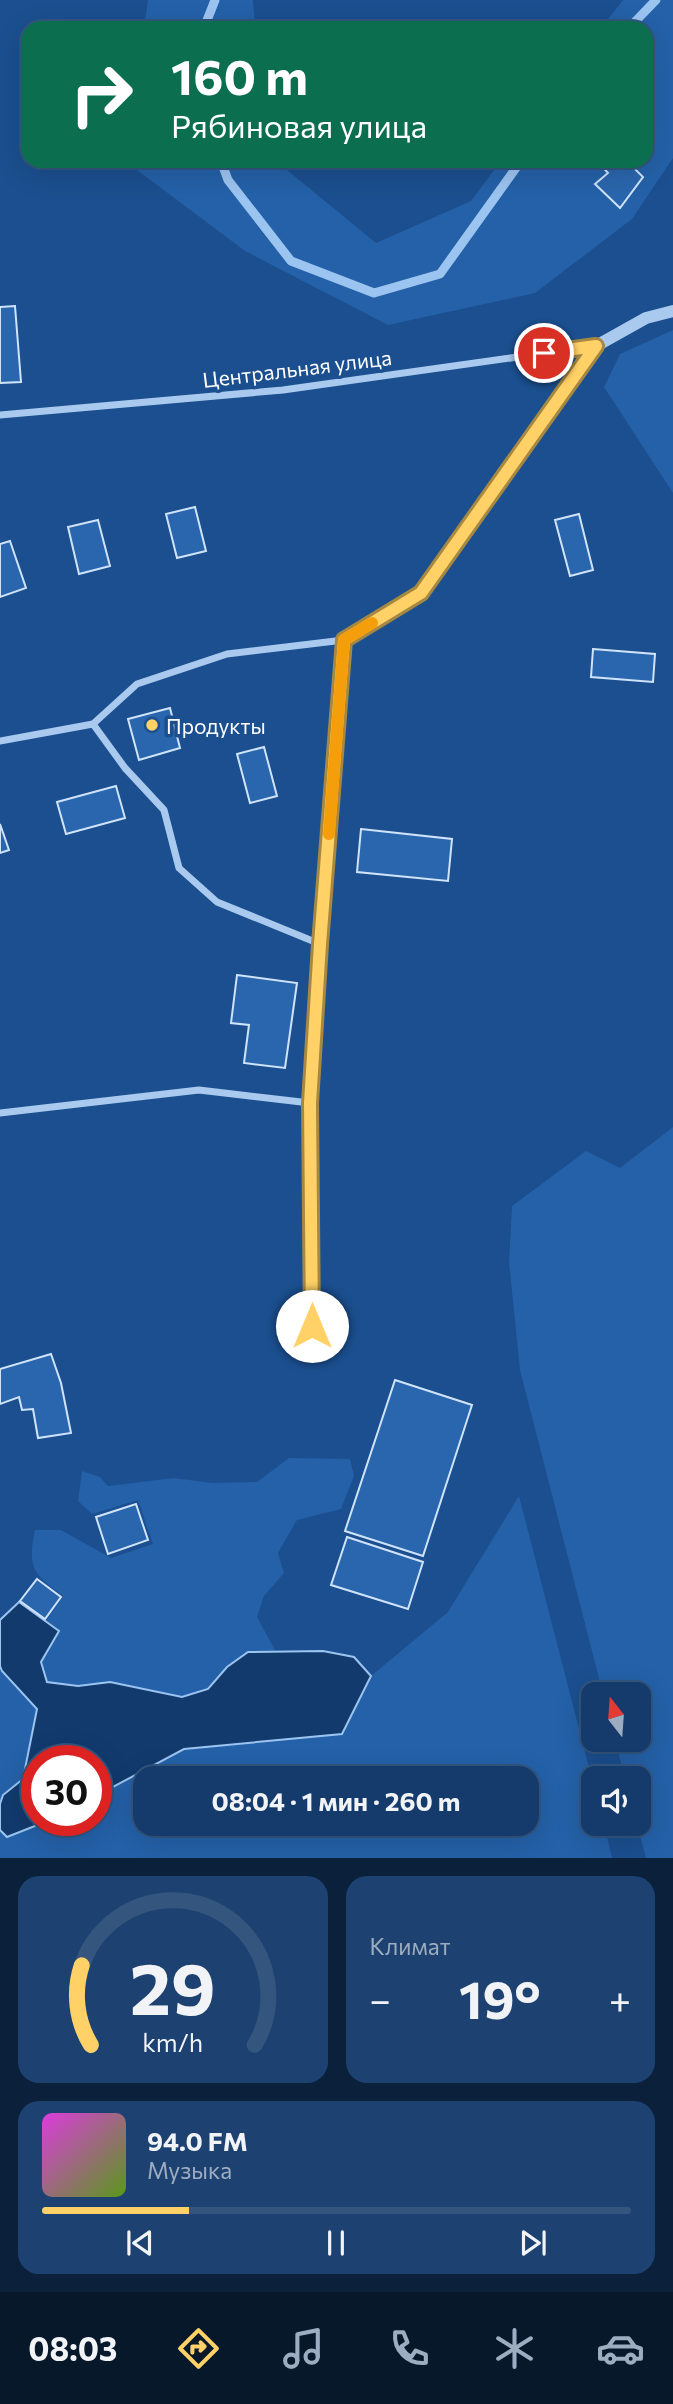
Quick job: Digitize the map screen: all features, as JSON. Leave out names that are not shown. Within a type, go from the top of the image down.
[{"type":"street","points":[[0,741],[93,724],[137,684],[228,654],[344,640],[421,593],[596,346],[646,318],[673,311]]},
{"type":"street","name":"Центральная улица","points":[[0,415],[283,390],[596,346]]},
{"type":"street","points":[[312,1326],[310,1103],[344,640]]},
{"type":"street","points":[[93,724],[125,768],[164,810],[179,868],[216,902],[320,944]]},
{"type":"street","points":[[0,1112],[198,1090],[310,1103]]},
{"type":"shaded area","points":[[148,0],[253,0],[254,21],[145,21]]},
{"type":"shaded area","points":[[623,0],[673,0],[673,158],[632,219],[535,293],[388,325],[245,251],[137,170],[285,168],[376,243],[471,201],[496,168],[653,168],[653,21],[606,21]]},
{"type":"shaded area","points":[[673,330],[673,493],[604,387],[620,354]]},
{"type":"shaded area","points":[[673,1127],[673,1858],[646,1858],[640,1836],[651,1836],[651,1766],[622,1766],[618,1752],[651,1752],[651,1682],[600,1682],[520,1370],[509,1262],[512,1206],[586,1151],[620,1168]]},
{"type":"shaded area","points":[[289,1458],[350,1459],[354,1476],[341,1509],[297,1520],[278,1553],[284,1573],[264,1596],[257,1617],[276,1652],[248,1652],[227,1667],[208,1689],[182,1697],[110,1682],[78,1686],[47,1682],[41,1662],[59,1631],[46,1621],[63,1596],[45,1582],[32,1562],[35,1530],[61,1530],[111,1558],[153,1544],[138,1500],[92,1514],[78,1501],[82,1471],[100,1477],[108,1486],[174,1478],[212,1483],[257,1482]]},
{"type":"shaded area","points":[[519,1496],[581,1736],[581,1752],[585,1752],[589,1766],[581,1766],[581,1836],[607,1836],[612,1858],[0,1858],[0,1830],[7,1837],[21,1831],[21,1836],[112,1836],[112,1787],[133,1776],[133,1836],[539,1836],[539,1766],[152,1766],[184,1749],[342,1734],[371,1676],[448,1612]]},
{"type":"shaded area","points":[[19,1602],[59,1631],[41,1662],[47,1682],[78,1686],[110,1682],[182,1697],[208,1689],[227,1667],[248,1652],[323,1651],[354,1657],[371,1676],[342,1734],[184,1749],[152,1766],[133,1766],[133,1776],[112,1787],[112,1745],[30,1745],[37,1709],[2,1671],[0,1620]]},
{"type":"shaded area","points":[[0,1666],[2,1672],[37,1709],[30,1745],[21,1745],[21,1781],[3,1795],[0,1804]]},
{"type":"shaded area","points":[[21,1781],[21,1831],[7,1837],[0,1830],[0,1804],[3,1795]]},
{"type":"building","points":[[603,168],[634,168],[643,177],[620,208],[595,184],[608,173]]},
{"type":"building","points":[[15,306],[21,382],[0,383],[0,307]]},
{"type":"building","points":[[195,507],[206,551],[177,558],[166,514]]},
{"type":"building","points":[[579,514],[593,570],[570,576],[555,520]]},
{"type":"building","points":[[98,520],[110,566],[79,574],[68,527]]},
{"type":"building","points":[[10,541],[26,588],[0,597],[0,544]]},
{"type":"building","points":[[593,649],[655,654],[653,682],[591,677]]},
{"type":"building","points":[[170,708],[180,748],[139,760],[128,719]]},
{"type":"building","points":[[264,747],[277,796],[250,803],[237,754]]},
{"type":"building","points":[[116,786],[125,818],[66,834],[57,802]]},
{"type":"building","points":[[0,824],[9,850],[0,853]]},
{"type":"building","points":[[361,829],[452,839],[448,881],[357,872]]},
{"type":"building","points":[[237,975],[297,983],[285,1068],[244,1063],[249,1025],[231,1023]]},
{"type":"building","points":[[51,1354],[61,1383],[71,1433],[38,1438],[33,1409],[22,1410],[19,1397],[0,1404],[0,1369]]},
{"type":"building","points":[[395,1380],[472,1405],[423,1556],[345,1531]]},
{"type":"building","points":[[136,1504],[148,1540],[108,1554],[96,1517]]},
{"type":"building","points":[[347,1537],[423,1562],[408,1609],[331,1585]]},
{"type":"building","points":[[37,1579],[61,1597],[45,1619],[20,1601]]},
{"type":"waterway","points":[[207,21],[215,0]]},
{"type":"waterway","points":[[636,21],[656,0]]},
{"type":"waterway","points":[[224,168],[228,180],[291,261],[374,293],[440,274],[516,168]]},
{"type":"slow traffic","points":[[329,834],[344,640],[372,623]]},
{"type":"place","name":"Продукты","points":[[152,725]]},
{"type":"route","points":[[312,1326],[310,1103],[344,640],[421,593],[596,346],[544,353]]}]
